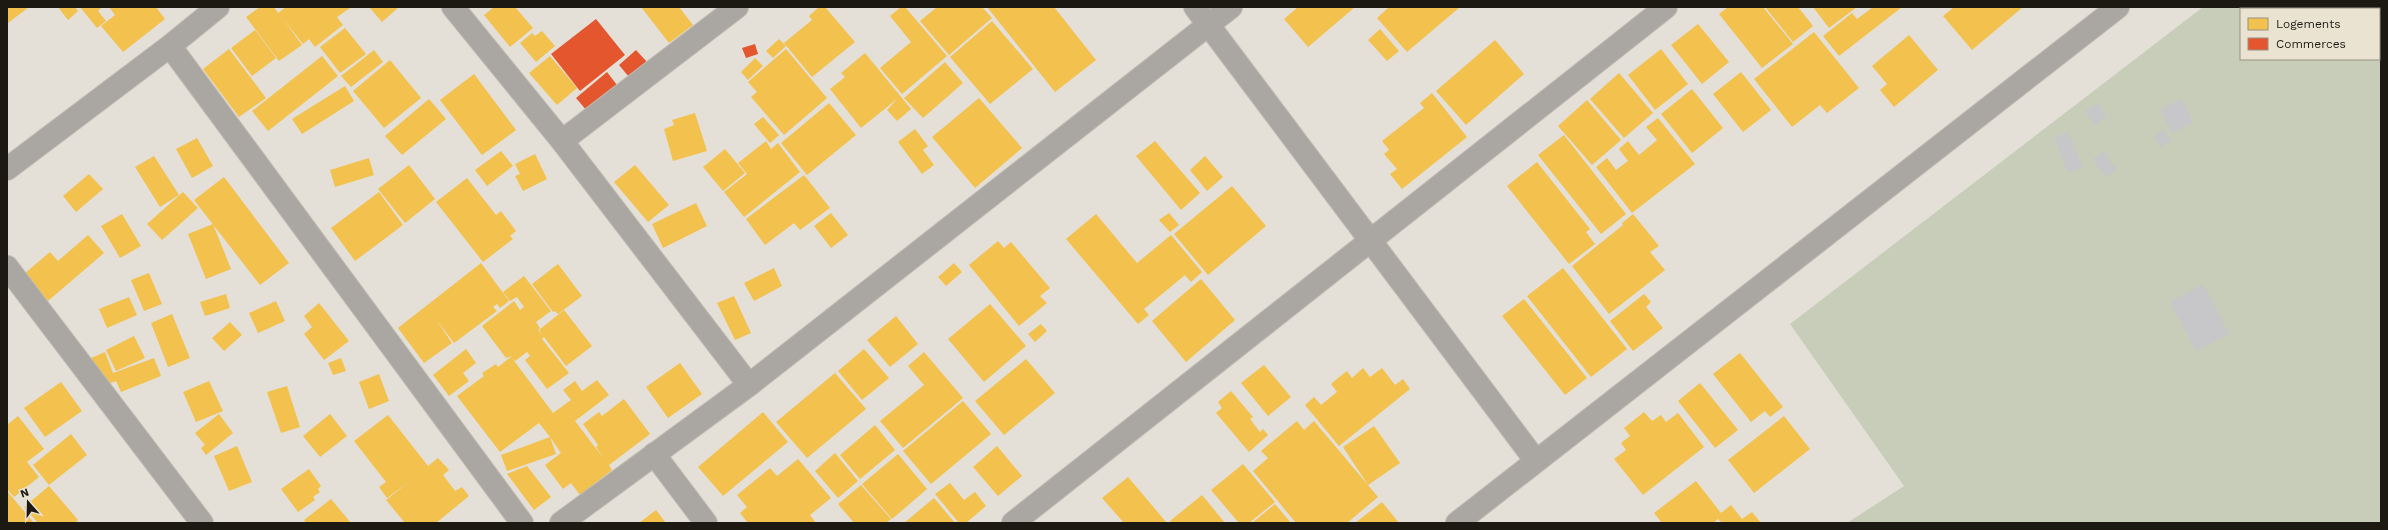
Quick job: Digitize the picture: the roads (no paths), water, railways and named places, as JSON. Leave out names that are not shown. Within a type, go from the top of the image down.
[{"type":"street","points":[[7,169],[170,46],[218,7]]},
{"type":"street","points":[[453,7],[562,141],[749,385]]},
{"type":"street","points":[[562,141],[737,7]]},
{"type":"street","points":[[1195,7],[1536,461]]},
{"type":"street","points":[[561,523],[749,385],[1231,7]]},
{"type":"street","points":[[1013,523],[1666,7]]},
{"type":"street","points":[[1457,523],[2118,7]]},
{"type":"street","points":[[170,46],[522,523]]},
{"type":"street","points":[[7,267],[202,523]]},
{"type":"street","points":[[654,454],[706,523]]}]
